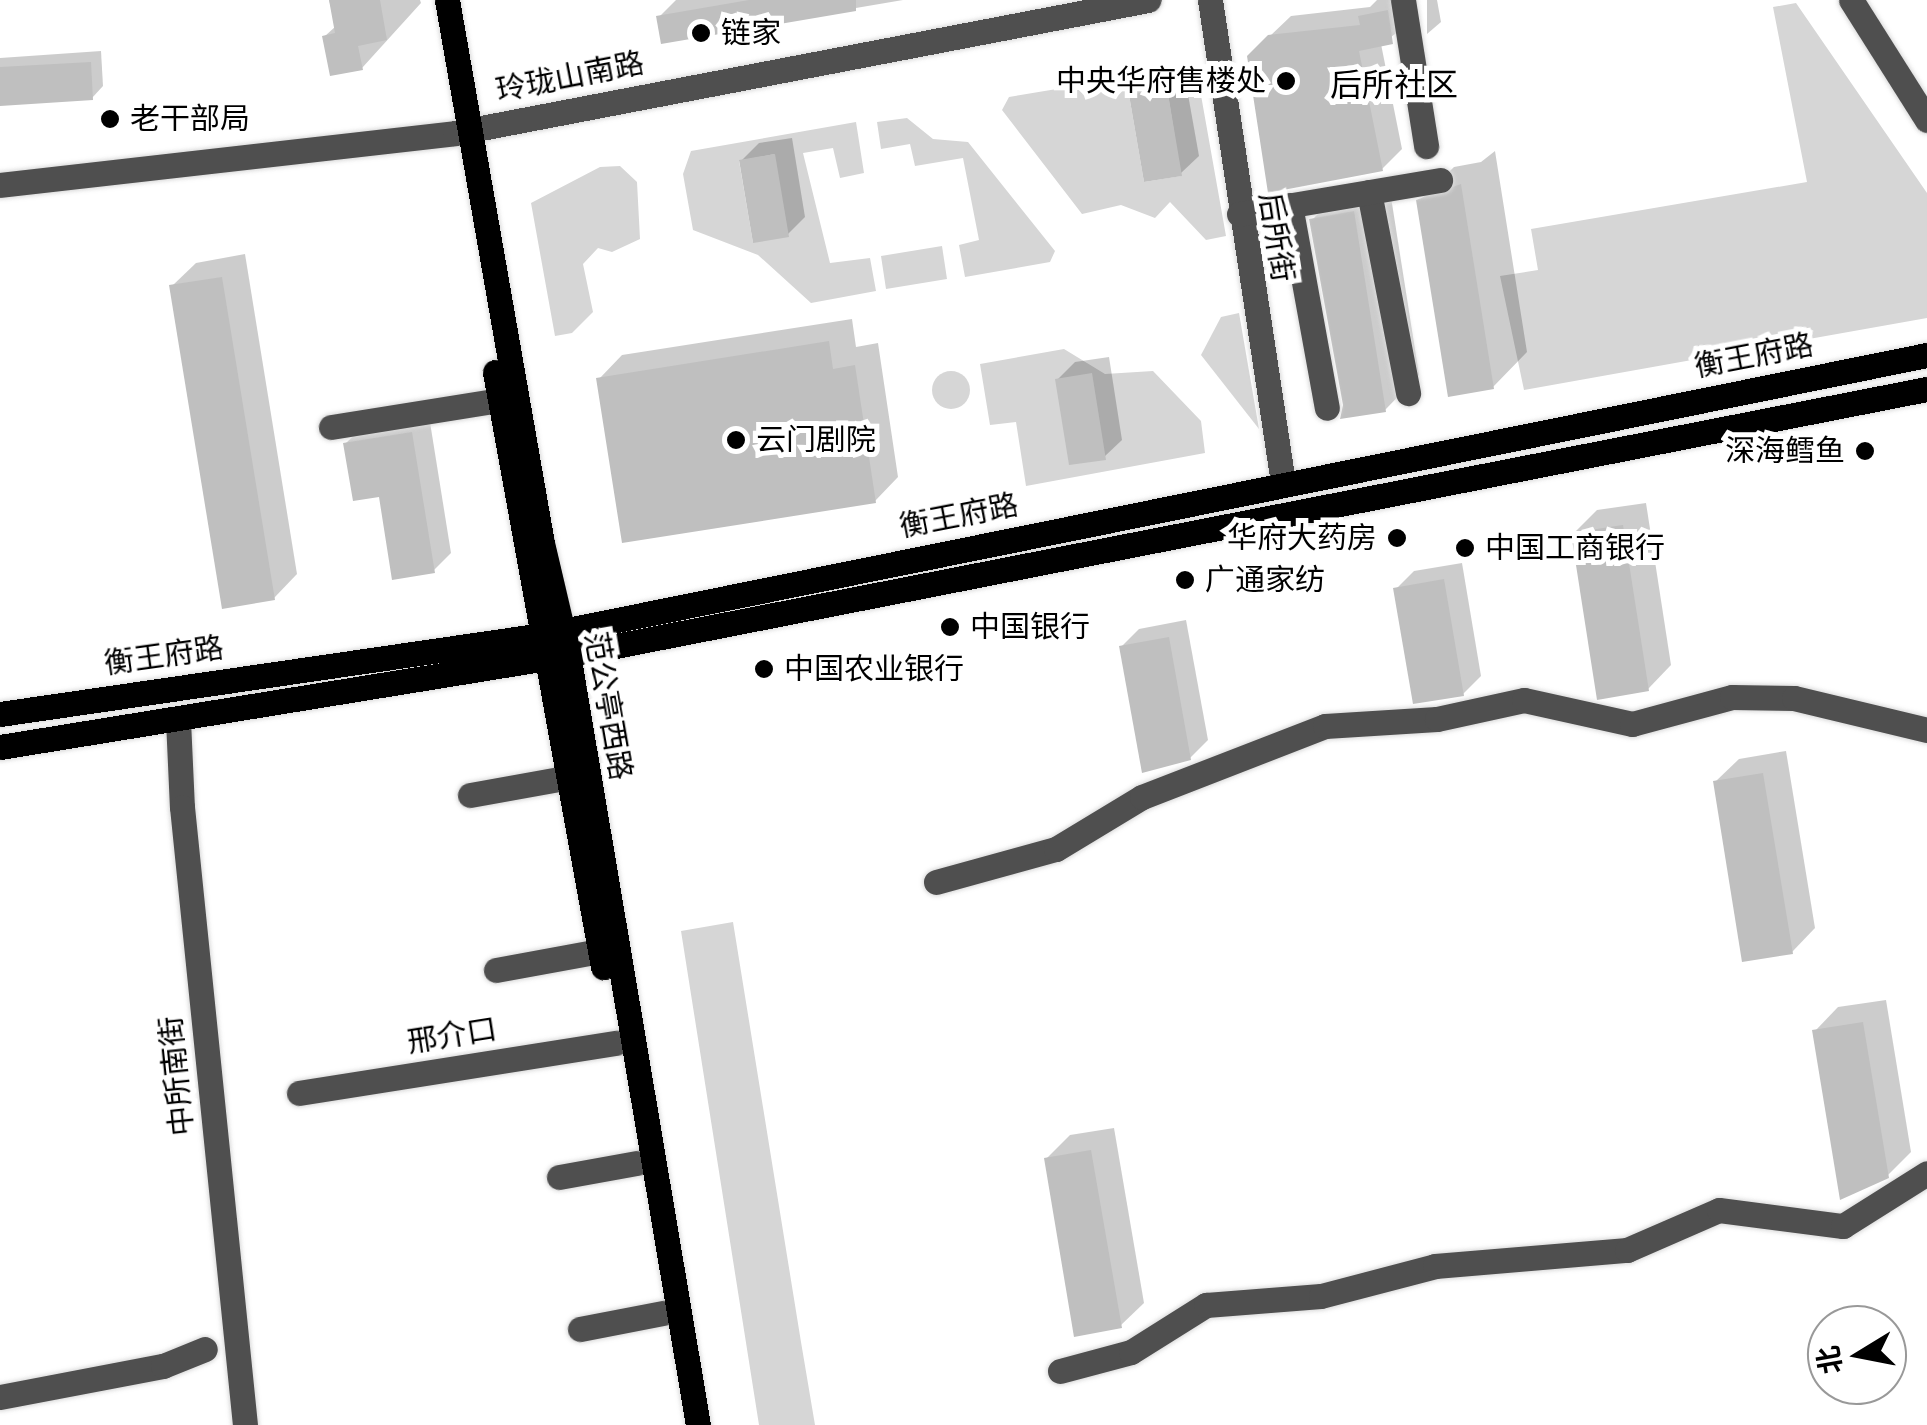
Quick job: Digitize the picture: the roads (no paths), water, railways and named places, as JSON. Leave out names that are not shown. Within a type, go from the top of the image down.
[{"type":"main road","name":"范公亭西路","points":[[431,0],[463,131],[698,1425]]},
{"type":"main road","name":"范公亭西路","points":[[447,0],[500,400],[555,644],[570,777],[682,1425]]},
{"type":"main road","name":"衡王府路","points":[[0,714],[555,644],[1283,484],[1927,355]]},
{"type":"main road","name":"衡王府路","points":[[0,747],[178,720],[555,644],[1927,389]]},
{"type":"street","name":"玲珑山南路","points":[[0,186],[463,131],[1148,0]]},
{"type":"street","name":"后所街","points":[[1210,0],[1239,214],[1283,484]]},
{"type":"street","points":[[1403,0],[1426,146]]},
{"type":"street","points":[[1850,0],[1927,120]]},
{"type":"street","points":[[1239,214],[1440,180]]},
{"type":"street","points":[[1369,192],[1408,393]]},
{"type":"street","points":[[1290,205],[1327,408]]},
{"type":"street","points":[[331,427],[500,400]]},
{"type":"street","points":[[936,882],[1056,849],[1142,798],[1325,726],[1437,719],[1524,700],[1632,724],[1732,697],[1794,698],[1927,730]]},
{"type":"street","name":"中所南街","points":[[178,720],[182,808],[245,1425]]},
{"type":"street","points":[[470,795],[570,777]]},
{"type":"street","points":[[496,970],[600,951]]},
{"type":"street","name":"邢介口","points":[[299,1094],[616,1043]]},
{"type":"street","points":[[559,1177],[637,1163]]},
{"type":"street","points":[[1060,1371],[1132,1352],[1206,1305],[1321,1296],[1436,1266],[1627,1250],[1718,1210],[1842,1226],[1927,1173]]},
{"type":"street","points":[[580,1329],[663,1314]]},
{"type":"street","points":[[0,1397],[162,1366],[205,1349]]},
{"type":"place","name":"链家","points":[[701,33]]},
{"type":"place","name":"中央华府售楼处","points":[[1286,81]]},
{"type":"place","name":"老干部局","points":[[110,119]]},
{"type":"place","name":"云门剧院","points":[[736,440]]},
{"type":"place","name":"深海鳕鱼","points":[[1865,451]]},
{"type":"place","name":"华府大药房","points":[[1397,538]]},
{"type":"place","name":"中国工商银行","points":[[1465,548]]},
{"type":"place","name":"广通家纺","points":[[1185,580]]},
{"type":"place","name":"中国银行","points":[[950,627]]},
{"type":"place","name":"中国农业银行","points":[[764,669]]},
{"type":"district","name":"后所社区","points":[[1394,85]]}]
